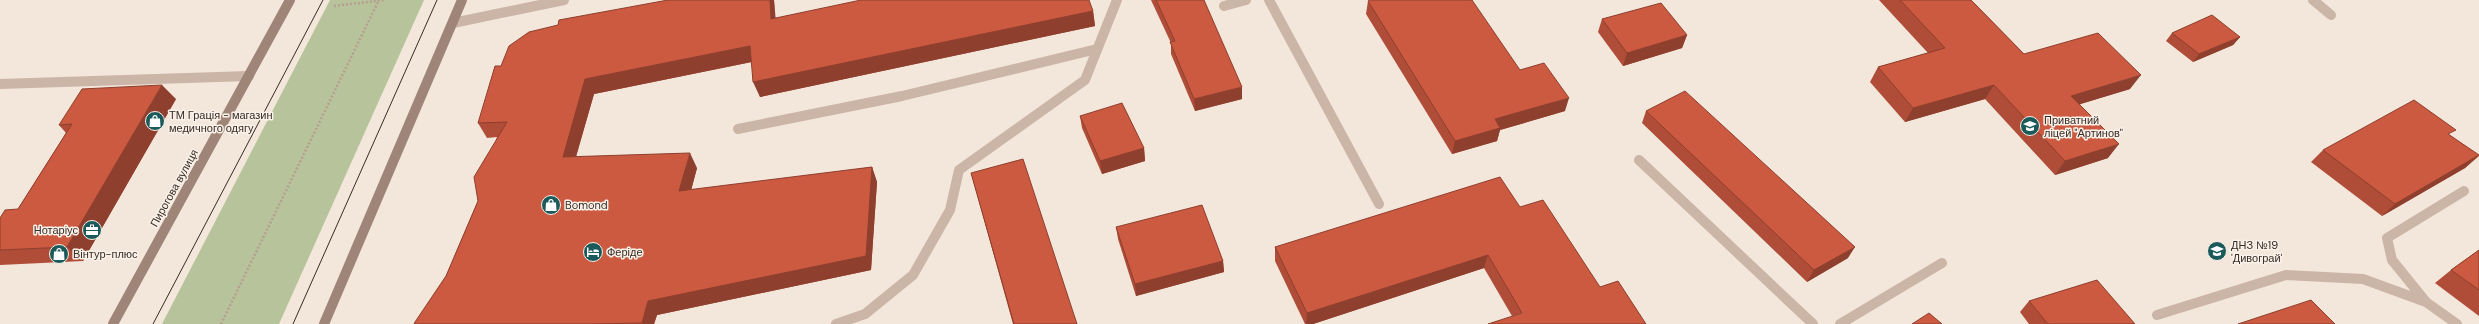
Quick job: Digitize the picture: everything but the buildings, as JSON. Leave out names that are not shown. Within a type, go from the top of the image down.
[{"type":"main road","name":"Пирогова вулиця","points":[[113,324],[290,0]]},
{"type":"main road","points":[[324,324],[462,0]]},
{"type":"street","points":[[453,23],[564,0]]},
{"type":"street","points":[[836,324],[865,314],[913,275],[950,210],[959,170],[1085,80],[1117,0]]},
{"type":"street","points":[[1224,6],[1246,0]]},
{"type":"street","points":[[1269,0],[1379,204]]},
{"type":"street","points":[[2313,0],[2331,16]]},
{"type":"street","points":[[738,129],[902,96],[1097,49]]},
{"type":"street","points":[[0,84],[249,76]]},
{"type":"street","points":[[1639,160],[1813,324]]},
{"type":"street","points":[[2426,302],[2392,260],[2387,238],[2464,191]]},
{"type":"street","points":[[1840,324],[1942,263]]},
{"type":"street","points":[[2157,315],[2286,274],[2363,279],[2426,302],[2457,324]]},
{"type":"path","points":[[334,6],[384,0]]},
{"type":"path","points":[[221,324],[378,1]]},
{"type":"green space","points":[[330,0],[424,0],[279,324],[162,324]]},
{"type":"tram line","points":[[153,324],[323,0]]},
{"type":"tram line","points":[[293,324],[437,0]]},
{"type":"place","name":"ТМ Грація - магазин медичного одягу","points":[[155,121]]},
{"type":"place","name":"Приватний ліцей \"Артинов\"","points":[[2030,126]]},
{"type":"place","name":"Bomond","points":[[551,205]]},
{"type":"place","name":"Нотаріус","points":[[92,230]]},
{"type":"place","name":"ДНЗ №19 'Дивограй'","points":[[2217,251]]},
{"type":"place","name":"Феріде","points":[[593,252]]},
{"type":"place","name":"Вінтур-плюс","points":[[59,254]]}]
